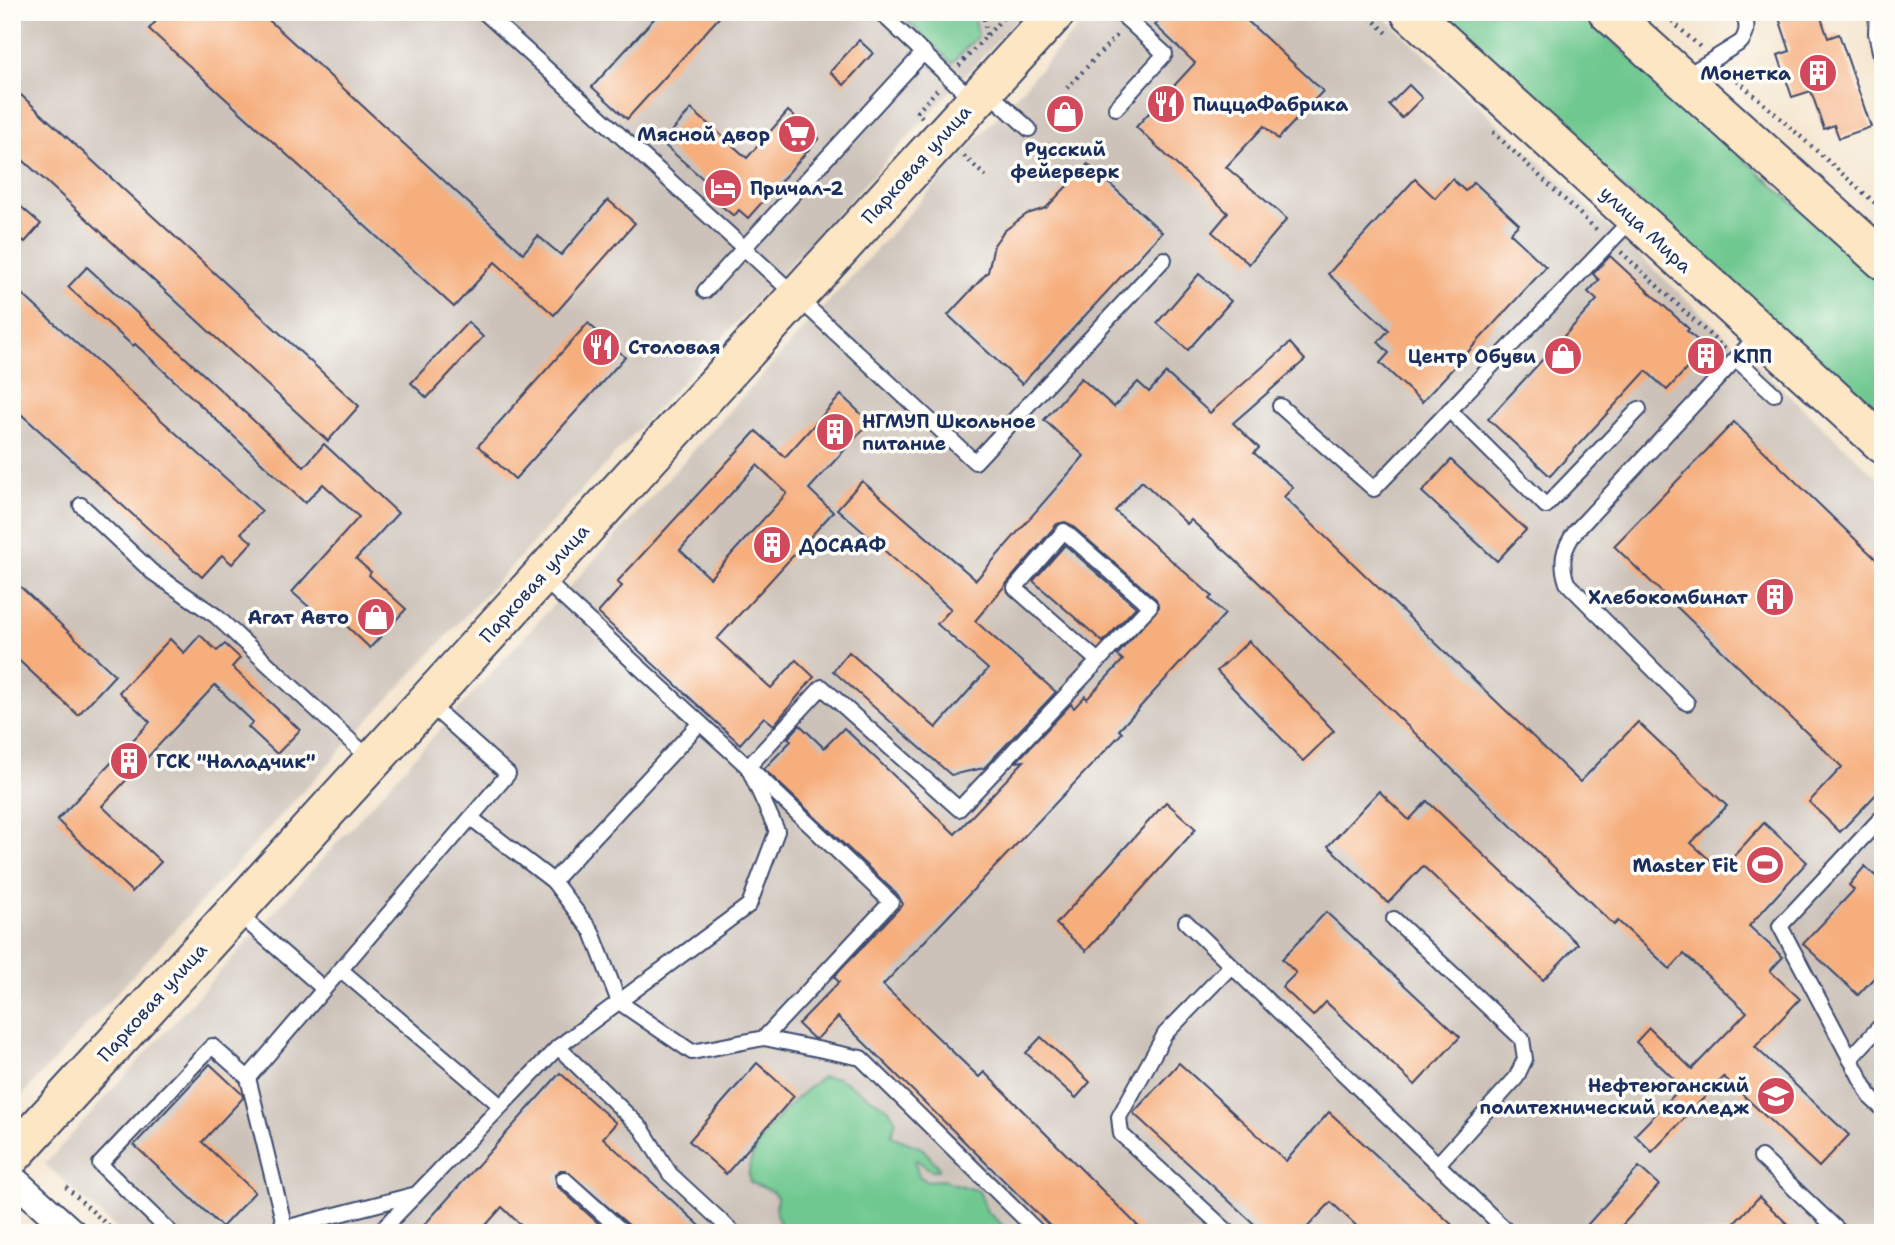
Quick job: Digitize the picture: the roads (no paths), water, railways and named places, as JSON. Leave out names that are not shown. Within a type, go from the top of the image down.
[{"type":"main road","name":"Парковая улица","points":[[12,1156],[1056,12]]},
{"type":"main road","points":[[1608,12],[1883,260]]},
{"type":"main road","name":"улица Мира","points":[[1402,26],[1748,346],[1883,444]]},
{"type":"street","points":[[12,1178],[73,1233]]},
{"type":"lane","points":[[484,12],[975,462],[1164,259]]},
{"type":"lane","points":[[880,12],[924,52],[979,95],[1030,129]]},
{"type":"lane","points":[[1682,79],[1741,42],[1748,25],[1743,12]]},
{"type":"lane","points":[[1877,12],[1875,33],[1883,65]]},
{"type":"lane","points":[[1116,108],[1165,54],[1124,17]]},
{"type":"lane","points":[[705,291],[924,52]]},
{"type":"lane","points":[[1280,405],[1374,489],[1622,229]]},
{"type":"lane","points":[[1687,703],[1567,583],[1562,556],[1576,531],[1748,346],[1774,394]]},
{"type":"lane","points":[[1449,410],[1546,506],[1639,409]]},
{"type":"lane","points":[[81,505],[152,572],[216,616],[372,761]]},
{"type":"lane","points":[[748,766],[822,687],[959,809],[1150,606],[1064,531],[1015,589],[1098,661]]},
{"type":"lane","points":[[540,576],[748,766],[891,902],[764,1038]]},
{"type":"lane","points":[[248,1078],[508,774],[426,701]]},
{"type":"lane","points":[[553,881],[700,723]]},
{"type":"lane","points":[[379,1233],[558,1047],[749,905],[777,831],[748,766]]},
{"type":"lane","points":[[1877,1104],[1850,1059],[1780,926],[1883,816]]},
{"type":"lane","points":[[471,818],[553,881],[593,932],[619,1002],[692,1052],[764,1038],[861,1058],[1039,1233]]},
{"type":"lane","points":[[235,911],[324,989]]},
{"type":"lane","points":[[1394,919],[1522,1039],[1525,1059],[1516,1078],[1437,1164]]},
{"type":"lane","points":[[1186,922],[1510,1233]]},
{"type":"lane","points":[[1229,1233],[1121,1134],[1119,1117],[1165,1034],[1231,966]]},
{"type":"lane","points":[[341,970],[502,1105]]},
{"type":"lane","points":[[1850,1059],[1883,1023]]},
{"type":"lane","points":[[172,1233],[100,1164],[212,1046],[248,1078],[280,1230],[415,1195]]},
{"type":"lane","points":[[558,1047],[642,1129],[670,1174],[734,1233]]},
{"type":"lane","points":[[1877,1104],[1883,1087]]},
{"type":"lane","points":[[1760,1157],[1841,1233]]},
{"type":"lane","points":[[564,1179],[624,1233]]},
{"type":"place","name":"Монетка","points":[[1818,73]]},
{"type":"place","name":"ПиццаФабрика","points":[[1166,104]]},
{"type":"place","name":"Русский фейерверк","points":[[1065,114]]},
{"type":"place","name":"Мясной двор","points":[[797,134]]},
{"type":"place","name":"Причал-2","points":[[723,188]]},
{"type":"place","name":"Столовая","points":[[601,347]]},
{"type":"place","name":"Центр Обуви","points":[[1563,356]]},
{"type":"place","name":"КПП","points":[[1706,356]]},
{"type":"place","name":"НГМУП Школьное питание","points":[[835,432]]},
{"type":"place","name":"ДОСААФ","points":[[772,545]]},
{"type":"place","name":"Хлебокомбинат","points":[[1775,597]]},
{"type":"place","name":"Агат Авто","points":[[376,617]]},
{"type":"place","name":"ГСК \"Наладчик\"","points":[[129,761]]},
{"type":"place","name":"Master Fit","points":[[1765,865]]},
{"type":"place","name":"Нефтеюганский политехнический колледж","points":[[1776,1096]]}]
